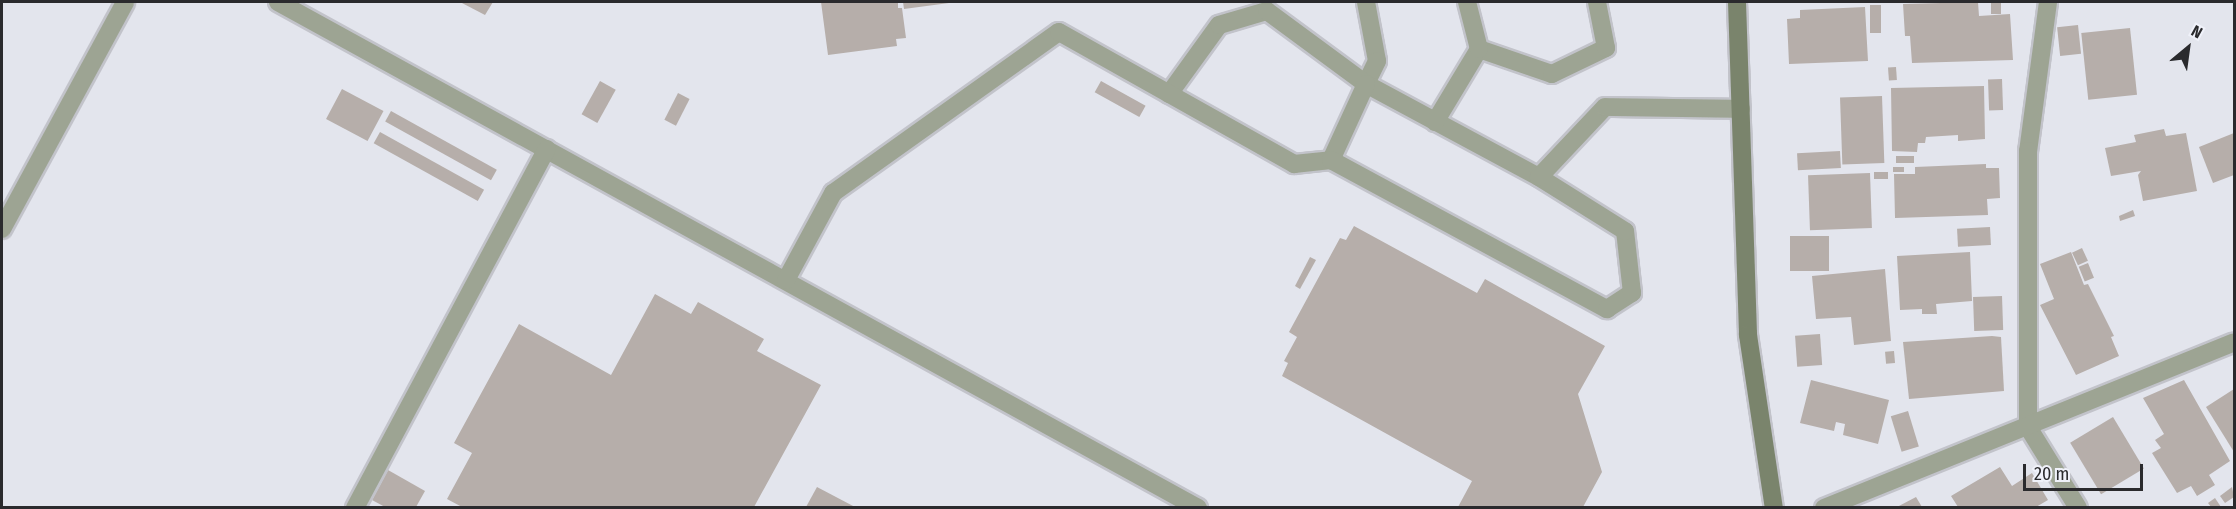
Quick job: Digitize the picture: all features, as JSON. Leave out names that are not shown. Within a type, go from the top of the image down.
[{"type":"street","points":[[2,229],[125,2]]},
{"type":"street","points":[[278,2],[1198,507]]},
{"type":"street","points":[[1331,160],[1377,60],[1366,2]]},
{"type":"street","points":[[1435,122],[1479,48],[1467,2]]},
{"type":"street","points":[[1479,48],[1552,74],[1606,48],[1597,2]]},
{"type":"street","points":[[1737,2],[1749,335],[1774,507]]},
{"type":"street","points":[[2048,2],[2028,151],[2028,427],[2078,507]]},
{"type":"street","points":[[786,280],[832,193],[1059,32],[1169,94],[1294,164],[1331,160],[1607,309],[1632,293],[1625,231],[1539,177],[1366,84],[1267,11],[1219,25],[1169,94]]},
{"type":"street","points":[[1539,177],[1605,107],[1741,109]]},
{"type":"street","points":[[355,507],[547,150]]},
{"type":"street","points":[[1824,507],[2235,342]]},
{"type":"building","points":[[460,2],[493,2],[485,15]]},
{"type":"building","points":[[821,2],[898,2],[898,8],[902,8],[906,38],[896,39],[897,46],[828,55]]},
{"type":"building","points":[[903,2],[949,2],[949,3],[904,9]]},
{"type":"building","points":[[1978,2],[1979,16],[2010,14],[2013,60],[1912,63],[1910,36],[1905,36],[1903,4]]},
{"type":"building","points":[[1991,2],[2001,2],[2001,14],[1991,14]]},
{"type":"building","points":[[1870,5],[1881,5],[1881,33],[1870,33]]},
{"type":"building","points":[[1865,7],[1868,61],[1789,64],[1787,19],[1800,18],[1800,10]]},
{"type":"building","points":[[2078,25],[2081,54],[2060,56],[2057,27]]},
{"type":"building","points":[[2130,28],[2137,95],[2088,100],[2081,33]]},
{"type":"building","points":[[1896,67],[1897,80],[1889,81],[1888,68]]},
{"type":"building","points":[[1988,79],[2002,79],[2003,110],[1989,110]]},
{"type":"building","points":[[600,81],[616,90],[597,123],[582,114]]},
{"type":"building","points":[[1101,81],[1146,106],[1139,117],[1095,92]]},
{"type":"building","points":[[1984,86],[1985,139],[1958,141],[1958,135],[1926,137],[1925,143],[1918,143],[1917,152],[1892,151],[1891,88]]},
{"type":"building","points":[[342,89],[383,111],[368,141],[326,119]]},
{"type":"building","points":[[678,93],[690,99],[676,126],[664,120]]},
{"type":"building","points":[[1882,96],[1884,163],[1842,164],[1840,97]]},
{"type":"building","points":[[391,111],[497,170],[491,180],[385,121]]},
{"type":"building","points":[[2164,129],[2166,136],[2186,133],[2197,191],[2143,201],[2138,175],[2141,171],[2111,176],[2105,148],[2136,142],[2134,135]]},
{"type":"building","points":[[380,132],[484,190],[478,201],[374,143]]},
{"type":"building","points":[[2234,133],[2234,175],[2213,183],[2199,147]]},
{"type":"building","points":[[1840,151],[1841,168],[1798,170],[1797,153]]},
{"type":"building","points":[[1896,156],[1914,156],[1914,163],[1896,163]]},
{"type":"building","points":[[1986,164],[1986,168],[1999,168],[2000,198],[1987,199],[1988,215],[1895,218],[1894,174],[1915,174],[1915,167]]},
{"type":"building","points":[[1893,167],[1904,167],[1904,172],[1893,172]]},
{"type":"building","points":[[1874,172],[1888,172],[1888,179],[1874,179]]},
{"type":"building","points":[[1870,173],[1872,228],[1810,230],[1808,175]]},
{"type":"building","points":[[2133,210],[2135,216],[2120,221],[2119,216]]},
{"type":"building","points":[[1354,226],[1477,293],[1485,279],[1605,346],[1578,394],[1602,472],[1583,507],[1458,507],[1472,481],[1282,376],[1288,363],[1284,361],[1297,337],[1289,332],[1340,238],[1346,240]]},
{"type":"building","points":[[1990,227],[1991,245],[1958,247],[1957,229]]},
{"type":"building","points":[[1790,236],[1829,236],[1829,271],[1790,271]]},
{"type":"building","points":[[2082,248],[2088,261],[2078,265],[2072,253]]},
{"type":"building","points":[[1970,252],[1972,301],[1936,304],[1937,314],[1922,314],[1922,309],[1900,310],[1897,256]]},
{"type":"building","points":[[2071,252],[2084,285],[2088,284],[2114,336],[2111,337],[2119,356],[2076,375],[2040,305],[2054,299],[2040,264]]},
{"type":"building","points":[[1310,257],[1316,260],[1300,289],[1295,286]]},
{"type":"building","points":[[2088,263],[2094,278],[2085,282],[2079,267]]},
{"type":"building","points":[[1885,269],[1891,341],[1854,345],[1851,317],[1816,319],[1812,276]]},
{"type":"building","points":[[655,294],[691,314],[698,302],[764,339],[757,351],[821,385],[754,507],[462,507],[447,499],[472,453],[454,443],[519,324],[611,375]]},
{"type":"building","points":[[2002,296],[2003,330],[1974,331],[1973,297]]},
{"type":"building","points":[[1820,334],[1822,365],[1797,367],[1795,336]]},
{"type":"building","points":[[2001,337],[2004,391],[1909,399],[1903,342]]},
{"type":"building","points":[[1894,351],[1895,363],[1886,364],[1885,352]]},
{"type":"building","points":[[1811,380],[1889,400],[1878,444],[1843,435],[1845,424],[1836,422],[1834,431],[1800,423]]},
{"type":"building","points":[[2184,380],[2230,461],[2209,475],[2215,485],[2197,496],[2191,486],[2177,493],[2152,453],[2161,448],[2155,440],[2164,434],[2143,398]]},
{"type":"building","points":[[2234,389],[2234,452],[2206,407]]},
{"type":"building","points":[[1908,411],[1919,446],[1902,452],[1891,416]]},
{"type":"building","points":[[2113,417],[2144,468],[2101,494],[2070,443]]},
{"type":"building","points":[[2000,467],[2012,486],[2032,473],[2048,500],[2036,507],[1958,507],[1951,496]]},
{"type":"building","points":[[388,470],[425,491],[416,507],[385,507],[372,500]]},
{"type":"building","points":[[817,487],[855,507],[806,507]]},
{"type":"building","points":[[2232,487],[2234,497],[2225,503],[2220,496]]},
{"type":"building","points":[[1916,497],[1922,507],[1897,507]]},
{"type":"building","points":[[2215,498],[2221,507],[2211,507],[2208,503]]}]
